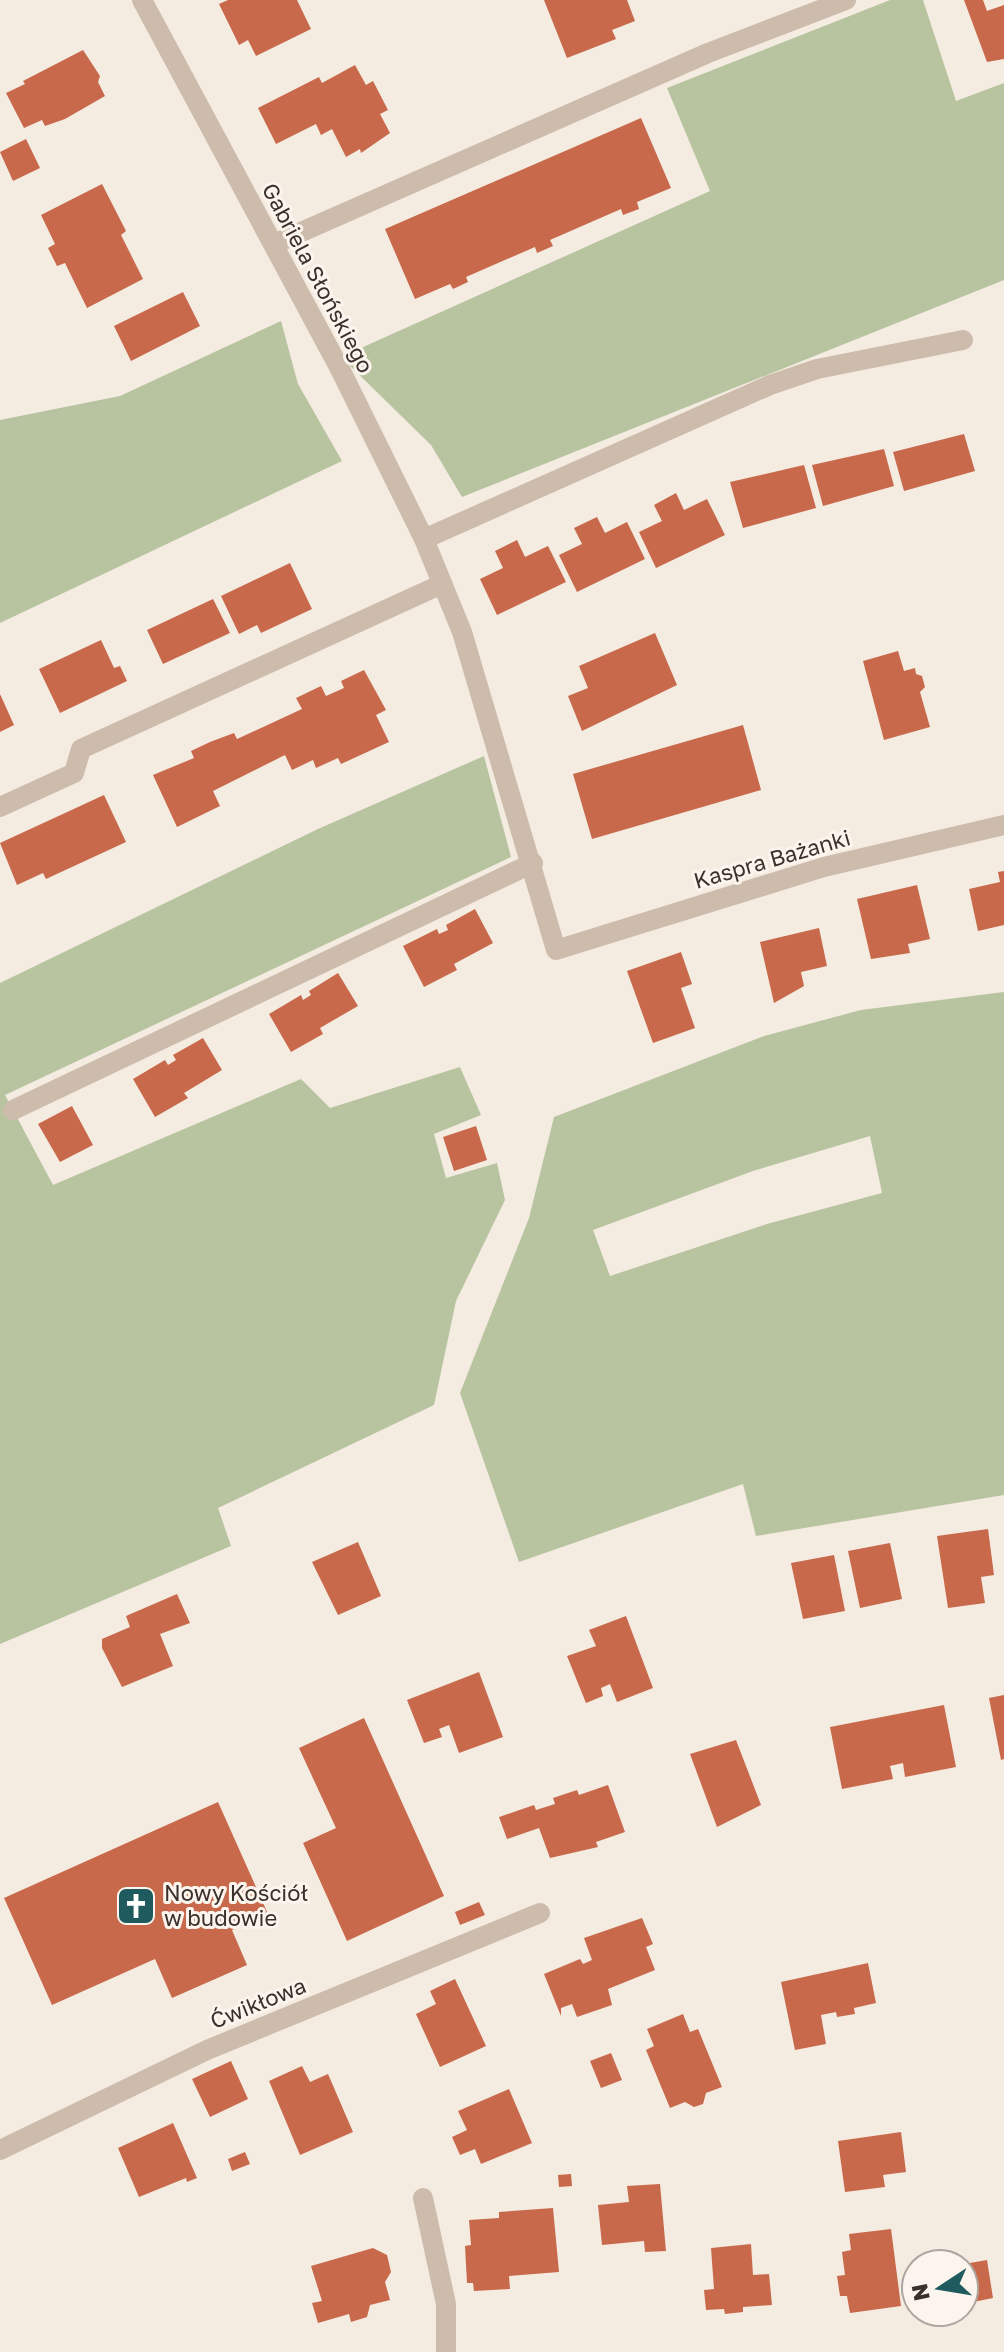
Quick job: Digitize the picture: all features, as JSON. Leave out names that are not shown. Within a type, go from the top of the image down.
[{"type":"street","name":"Gabriela Słońskiego","points":[[142,0],[274,244],[424,539],[462,632],[533,863],[556,950]]},
{"type":"street","points":[[274,244],[708,53],[846,0]]},
{"type":"street","points":[[424,539],[770,385],[817,369],[963,340]]},
{"type":"street","points":[[0,807],[74,773],[81,749],[442,584]]},
{"type":"street","name":"Kaspra Bażanki","points":[[556,950],[824,867],[1004,825]]},
{"type":"street","points":[[13,1110],[533,863]]},
{"type":"street","name":"Ćwikłowa","points":[[0,2150],[207,2050],[540,1913]]},
{"type":"street","points":[[423,2198],[446,2304],[446,2352]]},
{"type":"green space","points":[[890,0],[923,0],[956,101],[1004,83],[1004,280],[462,497],[431,445],[341,357],[710,191],[667,88]]},
{"type":"green space","points":[[281,321],[298,384],[342,461],[0,623],[0,420],[120,396]]},
{"type":"green space","points":[[484,756],[511,857],[5,1095],[53,1185],[301,1079],[330,1108],[460,1067],[481,1115],[434,1134],[446,1178],[497,1163],[505,1200],[456,1301],[434,1405],[218,1508],[231,1546],[0,1644],[0,983],[318,829]]},
{"type":"green space","points":[[1004,992],[1004,1495],[756,1536],[743,1484],[519,1562],[460,1393],[529,1218],[554,1117],[764,1036],[861,1010]],"holes":[[[870,1136],[882,1193],[767,1224],[610,1276],[593,1230],[753,1171]]]},
{"type":"building","points":[[228,0],[297,0],[311,29],[256,56],[248,40],[239,45],[219,4]]},
{"type":"building","points":[[544,0],[627,0],[635,21],[612,30],[616,39],[567,58]]},
{"type":"building","points":[[964,0],[983,0],[987,11],[1004,5],[1004,59],[987,62]]},
{"type":"building","points":[[83,50],[100,76],[98,82],[105,96],[65,119],[45,126],[42,120],[24,128],[6,93]]},
{"type":"building","points":[[355,65],[366,85],[373,81],[388,110],[380,114],[390,133],[361,153],[360,149],[346,157],[332,129],[321,135],[316,124],[276,144],[258,108],[319,77],[322,83]]},
{"type":"building","points":[[641,118],[671,188],[637,202],[639,209],[623,215],[621,209],[550,240],[553,246],[537,253],[535,247],[466,277],[468,282],[453,289],[450,284],[415,299],[385,229]]},
{"type":"building","points":[[26,139],[40,168],[13,181],[0,152]]},
{"type":"building","points":[[102,184],[126,231],[121,235],[143,279],[87,308],[65,263],[57,266],[48,248],[55,244],[41,215]]},
{"type":"building","points":[[183,292],[200,326],[131,361],[114,326]]},
{"type":"building","points":[[964,434],[975,471],[904,491],[893,452]]},
{"type":"building","points":[[884,449],[894,486],[823,506],[812,465]]},
{"type":"building","points":[[804,465],[816,508],[743,528],[730,482]]},
{"type":"building","points":[[676,493],[684,510],[707,499],[725,535],[656,568],[639,532],[662,521],[654,505]]},
{"type":"building","points":[[597,517],[605,533],[627,522],[645,559],[577,592],[559,555],[582,544],[574,528]]},
{"type":"building","points":[[517,540],[525,557],[548,546],[566,582],[497,615],[480,579],[503,568],[495,551]]},
{"type":"building","points":[[290,563],[312,609],[261,633],[257,625],[239,634],[221,596]]},
{"type":"building","points":[[213,599],[230,633],[163,664],[147,630]]},
{"type":"building","points":[[655,633],[677,685],[582,731],[568,696],[588,688],[579,666]]},
{"type":"building","points":[[101,640],[114,668],[120,666],[127,681],[60,713],[39,669]]},
{"type":"building","points":[[898,651],[904,671],[915,668],[916,674],[922,676],[925,687],[920,692],[930,727],[884,740],[863,661]]},
{"type":"building","points":[[364,670],[386,710],[376,715],[389,742],[341,764],[338,758],[316,768],[313,760],[292,770],[285,755],[213,791],[220,806],[177,827],[153,775],[194,758],[191,751],[210,742],[234,733],[237,739],[302,709],[296,698],[321,686],[326,696],[344,688],[341,681]]},
{"type":"building","points":[[0,694],[14,725],[0,732]]},
{"type":"building","points":[[743,725],[761,790],[592,839],[573,774]]},
{"type":"building","points":[[104,795],[126,842],[46,879],[43,873],[17,885],[0,843]]},
{"type":"building","points":[[1004,871],[1004,925],[978,931],[969,889],[1000,882],[998,872]]},
{"type":"building","points":[[917,885],[930,939],[908,944],[910,953],[871,959],[857,899]]},
{"type":"building","points":[[475,909],[493,943],[454,964],[457,970],[424,987],[403,946],[437,929],[439,934],[448,930],[446,925]]},
{"type":"building","points":[[819,928],[827,966],[801,972],[804,986],[774,1003],[760,942]]},
{"type":"building","points":[[681,952],[692,984],[681,988],[695,1028],[653,1043],[627,971]]},
{"type":"building","points":[[338,973],[358,1006],[320,1028],[323,1034],[291,1052],[269,1014],[301,995],[303,1000],[311,995],[309,991]]},
{"type":"building","points":[[203,1038],[222,1070],[184,1093],[188,1098],[155,1117],[133,1079],[165,1060],[168,1065],[176,1060],[173,1055]]},
{"type":"building","points":[[72,1106],[93,1145],[60,1162],[38,1124]]},
{"type":"building","points":[[476,1126],[487,1160],[454,1171],[443,1137]]},
{"type":"building","points":[[988,1529],[994,1575],[981,1577],[985,1603],[948,1608],[937,1536]]},
{"type":"building","points":[[358,1542],[381,1596],[338,1615],[312,1562]]},
{"type":"building","points":[[890,1543],[902,1599],[860,1608],[848,1551]]},
{"type":"building","points":[[834,1555],[845,1611],[803,1619],[791,1563]]},
{"type":"building","points":[[177,1594],[190,1623],[160,1634],[173,1666],[122,1687],[102,1648],[102,1639],[130,1627],[126,1616]]},
{"type":"building","points":[[626,1616],[653,1688],[617,1702],[610,1684],[601,1688],[603,1696],[586,1703],[567,1656],[596,1646],[589,1630]]},
{"type":"building","points":[[479,1672],[503,1737],[459,1753],[449,1725],[439,1729],[442,1737],[424,1743],[407,1700]]},
{"type":"building","points":[[1004,1695],[1004,1759],[1001,1760],[989,1698]]},
{"type":"building","points":[[944,1705],[956,1767],[905,1777],[903,1763],[890,1766],[893,1779],[842,1789],[830,1727]]},
{"type":"building","points":[[364,1718],[444,1896],[347,1941],[303,1843],[336,1828],[299,1748]]},
{"type":"building","points":[[736,1740],[761,1805],[717,1827],[690,1754]]},
{"type":"building","points":[[608,1785],[625,1832],[596,1842],[598,1847],[550,1858],[539,1828],[507,1839],[499,1817],[534,1805],[536,1810],[555,1804],[553,1798],[577,1790],[579,1795]]},
{"type":"building","name":"Nowy Kościół w budowie","points":[[218,1802],[268,1914],[232,1930],[247,1965],[172,1998],[155,1959],[52,2005],[4,1898]]},
{"type":"building","points":[[479,1902],[485,1915],[460,1925],[455,1912]]},
{"type":"building","points":[[642,1918],[653,1944],[646,1947],[655,1970],[608,1989],[612,2005],[577,2017],[572,2004],[561,2008],[561,2016],[544,1974],[580,1959],[583,1964],[592,1960],[584,1938]]},
{"type":"building","points":[[868,1963],[876,2003],[854,2008],[855,2014],[837,2017],[836,2012],[821,2015],[826,2044],[795,2050],[781,1982]]},
{"type":"building","points":[[455,1979],[486,2046],[440,2067],[416,2014],[436,2004],[430,1991]]},
{"type":"building","points":[[683,2014],[690,2032],[698,2029],[722,2087],[706,2093],[703,2104],[694,2107],[685,2102],[670,2108],[646,2050],[654,2046],[647,2029]]},
{"type":"building","points":[[611,2053],[622,2080],[601,2088],[590,2061]]},
{"type":"building","points":[[231,2061],[248,2099],[210,2117],[192,2079]]},
{"type":"building","points":[[302,2066],[310,2082],[328,2074],[353,2132],[300,2155],[269,2081]]},
{"type":"building","points":[[509,2089],[532,2143],[481,2164],[475,2149],[460,2155],[452,2137],[467,2130],[458,2111]]},
{"type":"building","points":[[173,2123],[197,2178],[187,2182],[186,2178],[139,2197],[118,2148]]},
{"type":"building","points":[[901,2132],[906,2172],[883,2175],[885,2187],[845,2192],[838,2141]]},
{"type":"building","points":[[245,2152],[250,2164],[232,2171],[228,2159]]},
{"type":"building","points":[[571,2174],[572,2186],[559,2187],[558,2175]]},
{"type":"building","points":[[660,2184],[666,2251],[645,2252],[644,2241],[602,2245],[598,2205],[629,2202],[627,2186]]},
{"type":"building","points":[[553,2208],[559,2272],[509,2276],[510,2289],[474,2291],[473,2283],[467,2283],[465,2246],[471,2245],[469,2220],[499,2218],[499,2212]]},
{"type":"building","points":[[891,2229],[900,2306],[850,2313],[847,2296],[840,2296],[837,2276],[845,2275],[842,2252],[851,2250],[849,2234]]},
{"type":"building","points":[[751,2244],[753,2275],[769,2274],[772,2305],[743,2307],[743,2312],[725,2314],[724,2309],[706,2310],[704,2290],[714,2289],[711,2248]]},
{"type":"building","points":[[373,2248],[387,2255],[391,2272],[385,2282],[390,2300],[370,2305],[367,2317],[351,2322],[349,2314],[318,2323],[312,2303],[322,2301],[311,2266]]},
{"type":"building","points":[[987,2260],[993,2298],[980,2301],[980,2261]]},
{"type":"place","name":"Nowy Kościół w budowie","points":[[136,1906]]}]
